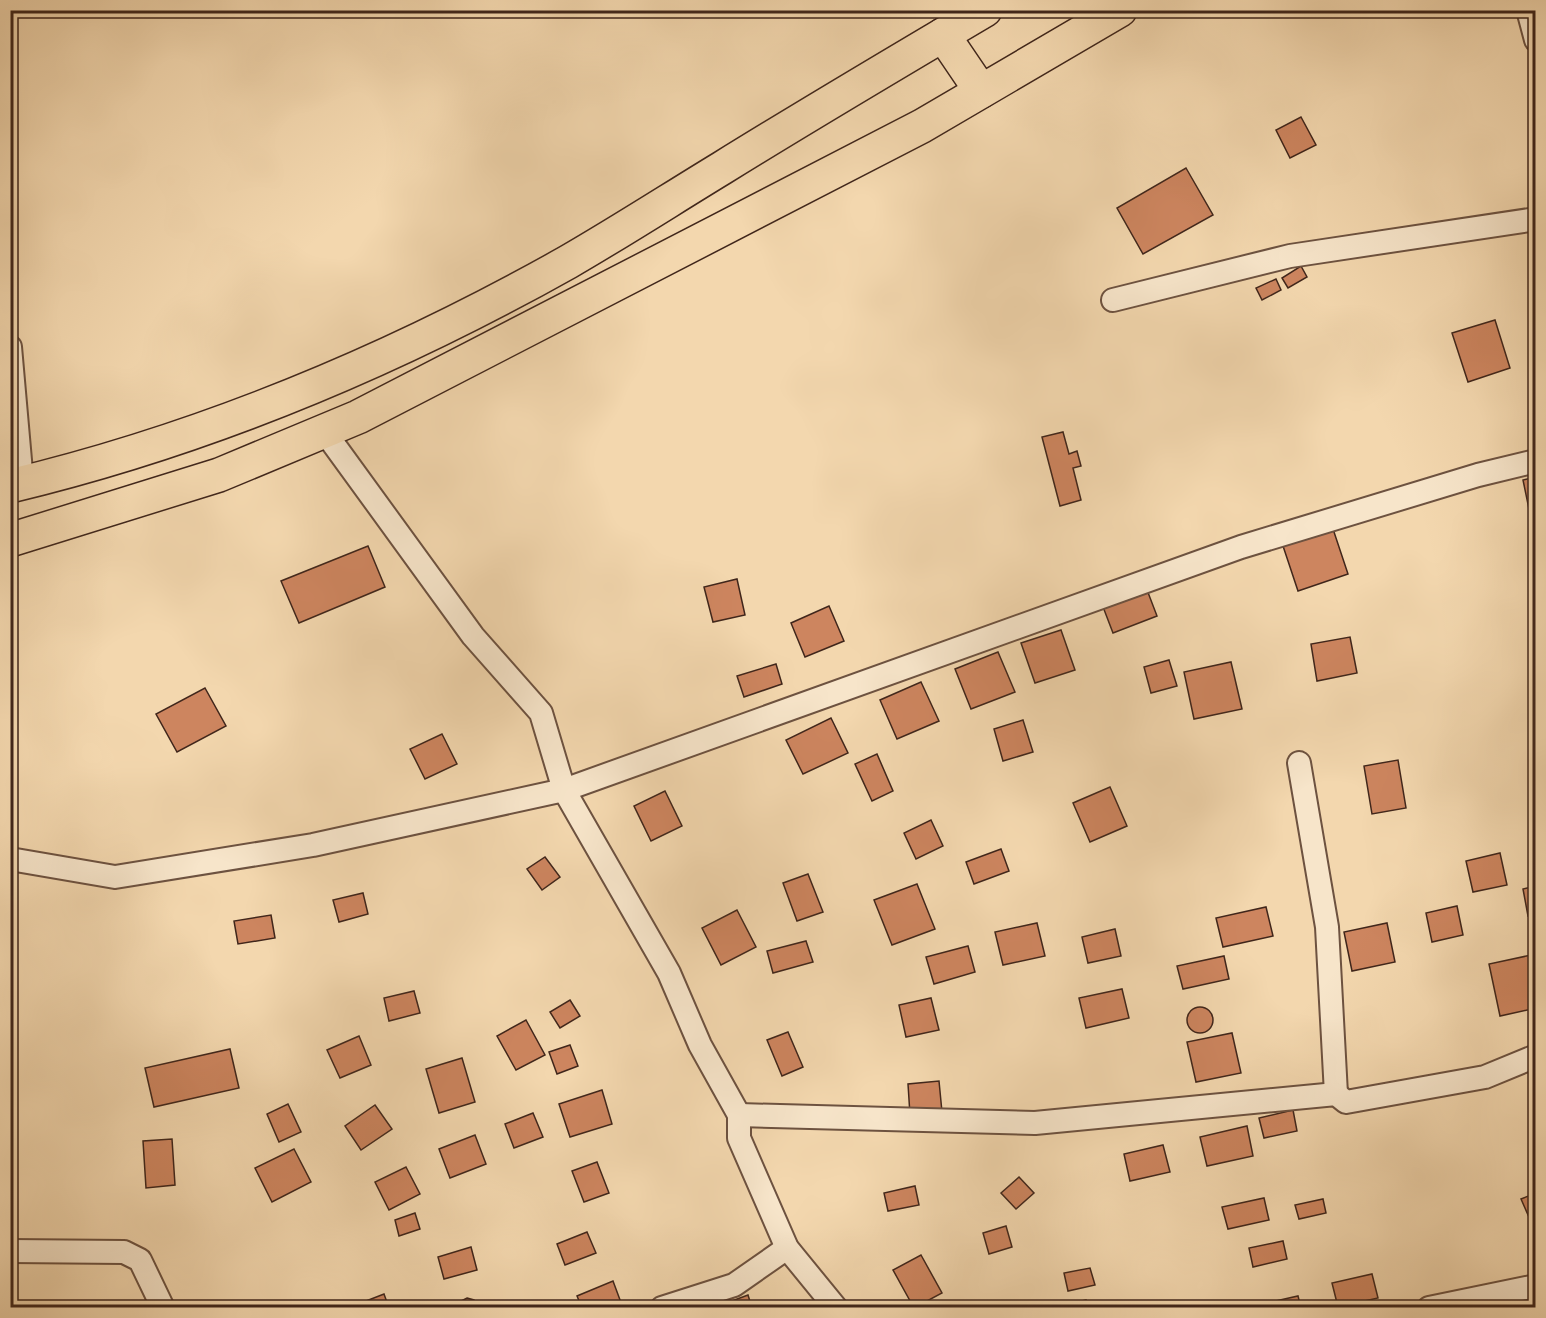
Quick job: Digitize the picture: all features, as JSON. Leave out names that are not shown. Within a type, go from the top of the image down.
[{"type":"main road","points":[[16,484],[172,441],[330,381],[441,327],[568,262],[985,10]]},
{"type":"main road","points":[[10,540],[68,524],[219,475],[358,417],[922,126],[1120,10]]},
{"type":"main road","points":[[943,35],[981,92]]},
{"type":"street","points":[[1527,10],[1536,40]]},
{"type":"street","points":[[1113,300],[1290,256],[1536,219]]},
{"type":"street","points":[[10,347],[16,484]]},
{"type":"street","points":[[324,431],[473,636],[541,713],[564,790],[669,973],[700,1045],[739,1115],[739,1138],[787,1248],[836,1308]]},
{"type":"street","points":[[10,858],[115,877],[314,845],[564,790],[1241,547],[1478,475],[1536,460]]},
{"type":"street","points":[[1299,763],[1327,927],[1335,1094]]},
{"type":"street","points":[[739,1115],[1035,1122],[1335,1094],[1346,1102],[1485,1077],[1536,1056]]},
{"type":"street","points":[[663,1308],[734,1285],[787,1248]]},
{"type":"street","points":[[10,1251],[124,1252],[140,1260],[163,1308]]},
{"type":"street","points":[[1429,1308],[1536,1286]]},
{"type":"building","points":[[1301,117],[1316,145],[1290,158],[1276,130]]},
{"type":"building","points":[[1186,168],[1213,215],[1143,254],[1117,208]]},
{"type":"building","points":[[1301,266],[1307,277],[1288,288],[1282,278]]},
{"type":"building","points":[[1276,279],[1281,290],[1262,300],[1256,288]]},
{"type":"building","points":[[1495,320],[1510,368],[1468,382],[1452,333]]},
{"type":"building","points":[[1063,432],[1069,454],[1077,451],[1081,466],[1073,468],[1081,500],[1060,506],[1042,437]]},
{"type":"building","points":[[1536,477],[1536,513],[1530,514],[1523,480]]},
{"type":"building","points":[[1333,529],[1348,574],[1298,591],[1283,546]]},
{"type":"building","points":[[368,546],[385,587],[299,623],[281,581]]},
{"type":"building","points":[[737,579],[745,615],[713,622],[704,587]]},
{"type":"building","points":[[1144,582],[1157,616],[1113,633],[1100,599]]},
{"type":"building","points":[[829,606],[844,641],[805,657],[791,623]]},
{"type":"building","points":[[1061,630],[1075,670],[1035,683],[1021,643]]},
{"type":"building","points":[[1350,637],[1357,673],[1317,681],[1311,644]]},
{"type":"building","points":[[998,652],[1015,692],[971,709],[955,669]]},
{"type":"building","points":[[1169,660],[1177,686],[1151,693],[1144,667]]},
{"type":"building","points":[[1231,662],[1242,709],[1194,719],[1184,672]]},
{"type":"building","points":[[776,664],[782,684],[744,697],[737,676]]},
{"type":"building","points":[[921,682],[939,721],[897,739],[880,700]]},
{"type":"building","points":[[205,688],[226,726],[177,752],[156,714]]},
{"type":"building","points":[[831,718],[848,753],[803,774],[786,740]]},
{"type":"building","points":[[1023,720],[1033,752],[1003,761],[994,729]]},
{"type":"building","points":[[442,734],[457,764],[425,779],[410,749]]},
{"type":"building","points":[[877,754],[893,791],[872,801],[855,764]]},
{"type":"building","points":[[1398,760],[1406,808],[1372,814],[1364,766]]},
{"type":"building","points":[[1110,787],[1127,826],[1090,842],[1073,803]]},
{"type":"building","points":[[665,791],[682,826],[651,841],[634,806]]},
{"type":"building","points":[[931,820],[943,846],[916,859],[904,833]]},
{"type":"building","points":[[1001,849],[1009,871],[974,884],[966,862]]},
{"type":"building","points":[[1500,853],[1507,885],[1473,892],[1466,861]]},
{"type":"building","points":[[545,857],[560,877],[542,890],[527,869]]},
{"type":"building","points":[[808,874],[823,912],[797,921],[783,883]]},
{"type":"building","points":[[917,884],[935,929],[892,945],[874,900]]},
{"type":"building","points":[[1536,886],[1536,914],[1528,916],[1523,889]]},
{"type":"building","points":[[363,893],[368,914],[339,922],[333,900]]},
{"type":"building","points":[[1457,906],[1463,935],[1432,942],[1426,913]]},
{"type":"building","points":[[1266,907],[1273,936],[1223,947],[1216,918]]},
{"type":"building","points":[[737,910],[756,947],[721,965],[702,928]]},
{"type":"building","points":[[271,915],[275,938],[238,944],[234,921]]},
{"type":"building","points":[[1037,923],[1045,956],[1003,965],[995,932]]},
{"type":"building","points":[[1387,923],[1395,962],[1352,971],[1344,932]]},
{"type":"building","points":[[1115,929],[1121,956],[1088,963],[1082,937]]},
{"type":"building","points":[[806,941],[813,962],[773,973],[767,951]]},
{"type":"building","points":[[968,946],[975,972],[934,984],[926,957]]},
{"type":"building","points":[[1536,954],[1536,1008],[1500,1016],[1489,964]]},
{"type":"building","points":[[1224,956],[1229,979],[1183,989],[1177,966]]},
{"type":"building","points":[[1122,989],[1129,1018],[1086,1028],[1079,998]]},
{"type":"building","points":[[414,991],[420,1013],[389,1021],[384,998]]},
{"type":"building","points":[[931,998],[939,1030],[906,1037],[899,1005]]},
{"type":"building","points":[[570,1000],[580,1016],[560,1028],[550,1012]]},
{"type":"building","points":[[1200,1007],[1209,1011],[1213,1020],[1209,1029],[1200,1033],[1191,1029],[1187,1020],[1191,1011]]},
{"type":"building","points":[[526,1020],[545,1055],[516,1070],[497,1036]]},
{"type":"building","points":[[788,1032],[803,1067],[782,1076],[767,1040]]},
{"type":"building","points":[[1232,1033],[1241,1073],[1196,1082],[1187,1042]]},
{"type":"building","points":[[359,1036],[371,1065],[340,1078],[327,1050]]},
{"type":"building","points":[[570,1045],[578,1066],[557,1074],[549,1052]]},
{"type":"building","points":[[230,1049],[239,1088],[154,1107],[145,1068]]},
{"type":"building","points":[[462,1058],[475,1102],[439,1113],[426,1069]]},
{"type":"building","points":[[939,1081],[942,1112],[910,1115],[908,1084]]},
{"type":"building","points":[[602,1090],[612,1124],[570,1137],[559,1104]]},
{"type":"building","points":[[288,1104],[301,1132],[279,1142],[267,1114]]},
{"type":"building","points":[[375,1105],[392,1129],[361,1150],[345,1126]]},
{"type":"building","points":[[1293,1110],[1297,1131],[1264,1138],[1259,1118]]},
{"type":"building","points":[[533,1113],[543,1137],[514,1148],[505,1124]]},
{"type":"building","points":[[1247,1126],[1253,1156],[1207,1166],[1200,1137]]},
{"type":"building","points":[[475,1135],[486,1164],[450,1178],[439,1149]]},
{"type":"building","points":[[172,1139],[175,1185],[146,1188],[143,1141]]},
{"type":"building","points":[[1163,1145],[1170,1172],[1130,1181],[1124,1154]]},
{"type":"building","points":[[294,1149],[311,1182],[272,1202],[255,1168]]},
{"type":"building","points":[[597,1162],[609,1193],[584,1202],[572,1171]]},
{"type":"building","points":[[406,1167],[420,1194],[389,1210],[375,1182]]},
{"type":"building","points":[[1019,1177],[1034,1193],[1016,1209],[1001,1193]]},
{"type":"building","points":[[915,1186],[919,1205],[888,1211],[884,1193]]},
{"type":"building","points":[[1536,1193],[1536,1233],[1521,1199]]},
{"type":"building","points":[[1264,1198],[1269,1220],[1228,1229],[1222,1207]]},
{"type":"building","points":[[1323,1199],[1326,1213],[1299,1219],[1295,1205]]},
{"type":"building","points":[[415,1213],[420,1229],[399,1236],[395,1220]]},
{"type":"building","points":[[1006,1226],[1012,1247],[989,1254],[983,1233]]},
{"type":"building","points":[[587,1232],[596,1253],[565,1265],[557,1244]]},
{"type":"building","points":[[1283,1241],[1287,1259],[1253,1267],[1249,1248]]},
{"type":"building","points":[[471,1247],[477,1270],[444,1279],[438,1257]]},
{"type":"building","points":[[921,1255],[942,1293],[914,1308],[893,1270]]},
{"type":"building","points":[[1090,1268],[1095,1285],[1068,1291],[1064,1273]]},
{"type":"building","points":[[1372,1274],[1378,1298],[1338,1307],[1332,1283]]},
{"type":"building","points":[[613,1281],[623,1308],[582,1308],[577,1296]]},
{"type":"building","points":[[384,1294],[389,1308],[348,1308]]},
{"type":"building","points":[[748,1295],[752,1308],[713,1308]]},
{"type":"building","points":[[1298,1296],[1301,1308],[1258,1308],[1257,1305]]},
{"type":"building","points":[[467,1298],[474,1300],[478,1308],[457,1308],[461,1301]]},
{"type":"building","points":[[1536,1299],[1536,1308],[1509,1308],[1508,1300]]},
{"type":"building","points":[[1086,1300],[1087,1308],[1052,1308]]}]
